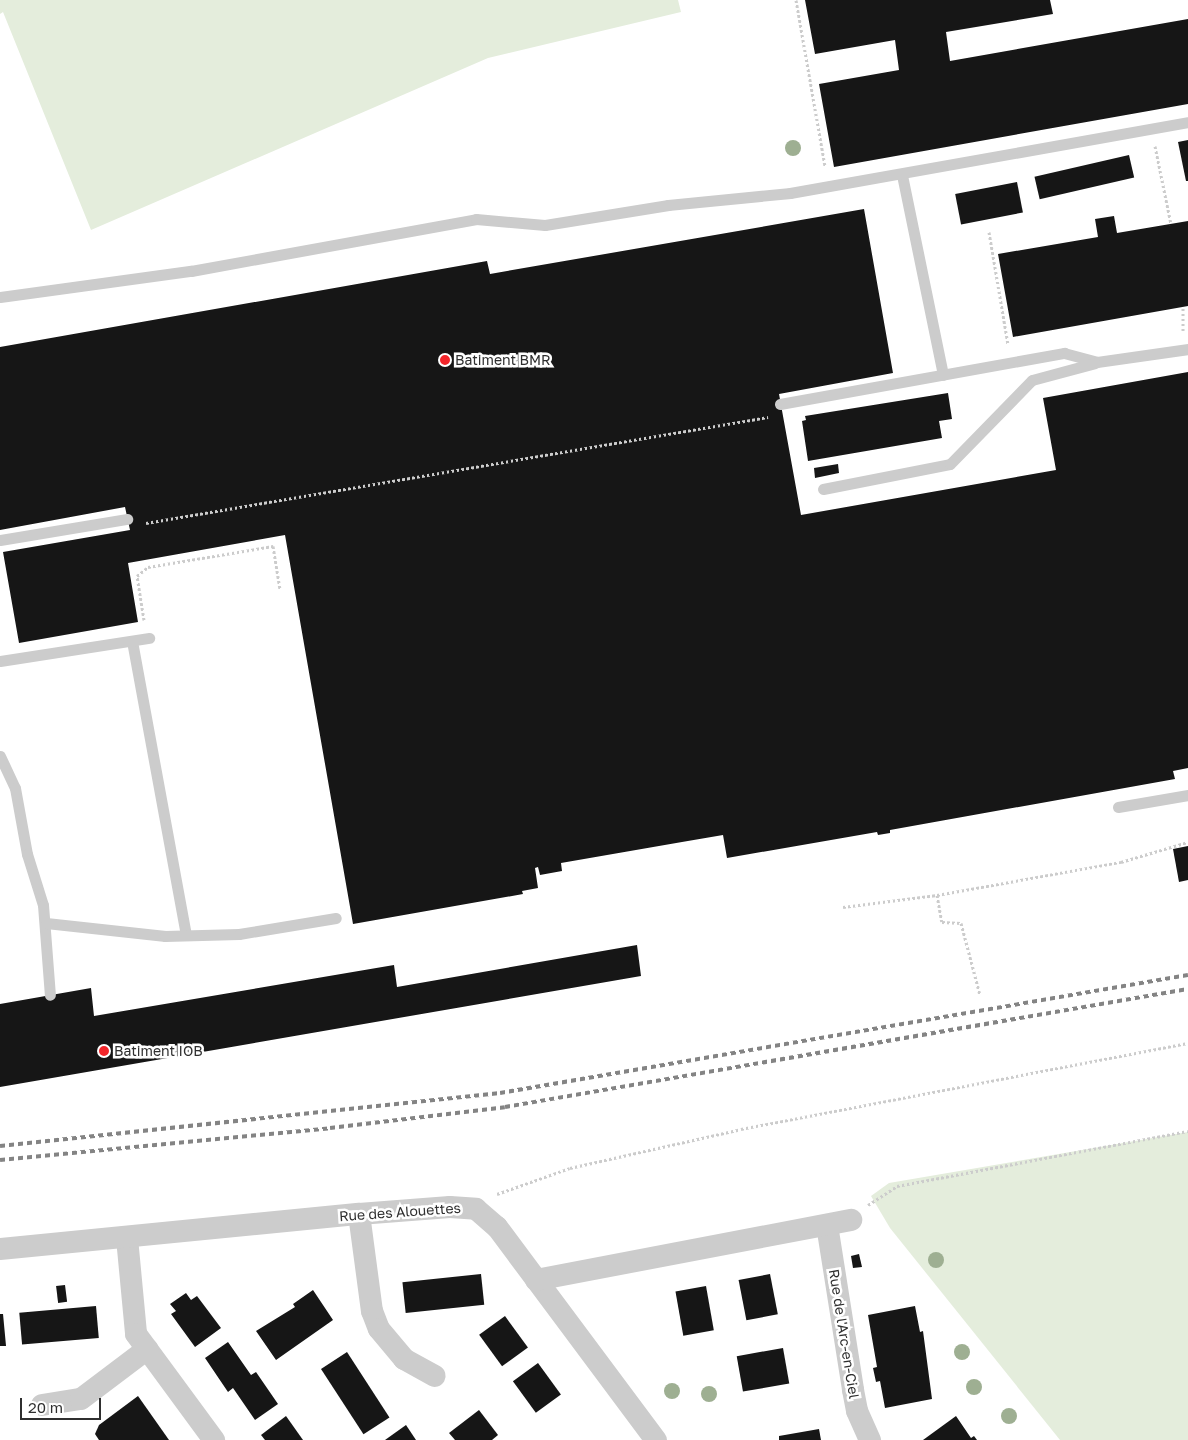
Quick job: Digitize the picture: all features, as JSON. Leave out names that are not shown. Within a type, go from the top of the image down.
[{"type":"street","name":"Rue des Alouettes","points":[[0,1250],[359,1214],[450,1207],[476,1209],[497,1227],[536,1280]]},
{"type":"street","points":[[359,1214],[372,1311],[379,1328],[404,1358],[435,1376]]},
{"type":"street","points":[[656,1440],[536,1280],[851,1220]]},
{"type":"street","name":"Rue de l'Arc-en-Ciel","points":[[827,1225],[853,1390],[870,1440]]},
{"type":"street","points":[[127,1238],[136,1334],[214,1440]]},
{"type":"street","points":[[42,1405],[81,1399],[147,1349]]},
{"type":"lane","points":[[0,297],[259,260],[476,219],[545,225],[668,205],[790,194],[902,176],[1188,122]]},
{"type":"lane","points":[[902,176],[943,376]]},
{"type":"lane","points":[[823,489],[950,464],[1032,380],[1097,362],[1188,350]]},
{"type":"lane","points":[[780,404],[1064,353],[1097,362]]},
{"type":"lane","points":[[0,540],[127,519]]},
{"type":"lane","points":[[0,661],[141,639],[186,935]]},
{"type":"lane","points":[[0,756],[15,788],[21,830],[46,923],[50,995]]},
{"type":"lane","points":[[1118,807],[1188,795]]},
{"type":"lane","points":[[46,923],[85,930],[186,935],[240,934],[336,918]]},
{"type":"path","points":[[796,0],[826,168]]},
{"type":"path","points":[[1154,140],[1171,224]]},
{"type":"path","points":[[989,232],[1008,346],[996,365]]},
{"type":"path","points":[[143,524],[775,416]]},
{"type":"path","points":[[141,639],[144,620],[136,576],[148,567],[273,546],[280,589]]},
{"type":"path","points":[[843,907],[937,895],[1121,862],[1188,842]]},
{"type":"path","points":[[937,895],[942,922],[961,923],[980,995]]},
{"type":"path","points":[[476,1209],[504,1190],[580,1166],[741,1129],[1188,1043]]},
{"type":"path","points":[[851,1220],[897,1186],[1188,1131]]},
{"type":"green space","points":[[0,0],[678,0],[681,12],[488,58],[91,230],[3,12],[0,14]]},
{"type":"green space","points":[[1188,1132],[1188,1440],[1060,1440],[890,1228],[871,1196],[889,1183]]},
{"type":"building","points":[[805,0],[1050,0],[1053,14],[946,32],[950,61],[1188,19],[1188,104],[834,167],[819,84],[899,70],[895,40],[815,54]]},
{"type":"building","points":[[1188,140],[1188,181],[1186,181],[1178,142]]},
{"type":"building","points":[[1129,155],[1134,177],[1040,199],[1034,177]]},
{"type":"building","points":[[1017,182],[1023,212],[961,224],[955,194]]},
{"type":"building","points":[[864,209],[893,373],[779,394],[801,515],[1056,470],[1043,398],[1188,372],[1188,768],[1173,771],[1175,779],[890,830],[890,833],[878,835],[877,832],[727,858],[723,835],[561,863],[562,871],[540,875],[538,867],[535,868],[538,888],[522,891],[523,894],[353,924],[285,535],[128,563],[138,622],[19,643],[3,552],[130,530],[125,507],[0,530],[0,347],[487,261],[490,274]]},
{"type":"building","points":[[1114,216],[1117,233],[1188,221],[1188,306],[1013,337],[998,254],[1098,237],[1095,219]]},
{"type":"building","points":[[948,393],[952,419],[939,421],[942,438],[808,461],[802,421],[806,420],[805,416]]},
{"type":"building","points":[[838,464],[839,473],[815,478],[814,468]]},
{"type":"building","points":[[1188,846],[1188,880],[1179,882],[1173,849]]},
{"type":"building","name":"Batiment IOB","points":[[637,945],[641,976],[0,1087],[0,1004],[91,988],[94,1016],[394,965],[397,987]]},
{"type":"building","points":[[859,1254],[862,1267],[853,1268],[851,1256]]},
{"type":"building","points":[[481,1274],[484,1305],[406,1313],[402,1282]]},
{"type":"building","points":[[770,1274],[778,1314],[746,1320],[739,1280]]},
{"type":"building","points":[[65,1285],[67,1302],[58,1303],[56,1286]]},
{"type":"building","points":[[706,1286],[714,1330],[683,1336],[675,1291]]},
{"type":"building","points":[[313,1290],[333,1320],[276,1360],[256,1331],[295,1307],[293,1304]]},
{"type":"building","points":[[186,1293],[191,1300],[197,1296],[221,1328],[195,1347],[171,1314],[176,1311],[170,1304]]},
{"type":"building","points":[[96,1306],[99,1338],[22,1345],[19,1313]]},
{"type":"building","points":[[915,1306],[920,1332],[923,1331],[932,1399],[885,1408],[880,1381],[876,1382],[873,1368],[877,1367],[868,1315]]},
{"type":"building","points":[[0,1314],[3,1314],[6,1346],[0,1346]]},
{"type":"building","points":[[505,1316],[528,1348],[502,1366],[479,1335]]},
{"type":"building","points":[[228,1342],[251,1375],[256,1372],[278,1404],[255,1420],[233,1388],[228,1392],[205,1358]]},
{"type":"building","points":[[783,1348],[789,1383],[743,1392],[737,1356]]},
{"type":"building","points":[[347,1352],[389,1417],[363,1434],[321,1369]]},
{"type":"building","points":[[538,1363],[561,1395],[536,1413],[513,1381]]},
{"type":"building","points":[[138,1396],[169,1440],[99,1440],[95,1434],[99,1425]]},
{"type":"building","points":[[479,1410],[498,1435],[492,1440],[455,1440],[449,1433]]},
{"type":"building","points":[[286,1416],[303,1440],[265,1440],[261,1435]]},
{"type":"building","points":[[956,1416],[971,1438],[974,1436],[977,1440],[923,1440]]},
{"type":"building","points":[[406,1425],[416,1440],[385,1440]]},
{"type":"building","points":[[819,1429],[821,1440],[779,1440],[779,1436]]},
{"type":"railway","points":[[0,1146],[500,1093],[1188,975]]},
{"type":"railway","points":[[0,1160],[330,1128],[505,1107],[1188,989]]},
{"type":"place","name":"Batiment BMR","points":[[445,360]]},
{"type":"place","name":"Batiment IOB","points":[[104,1051]]}]
